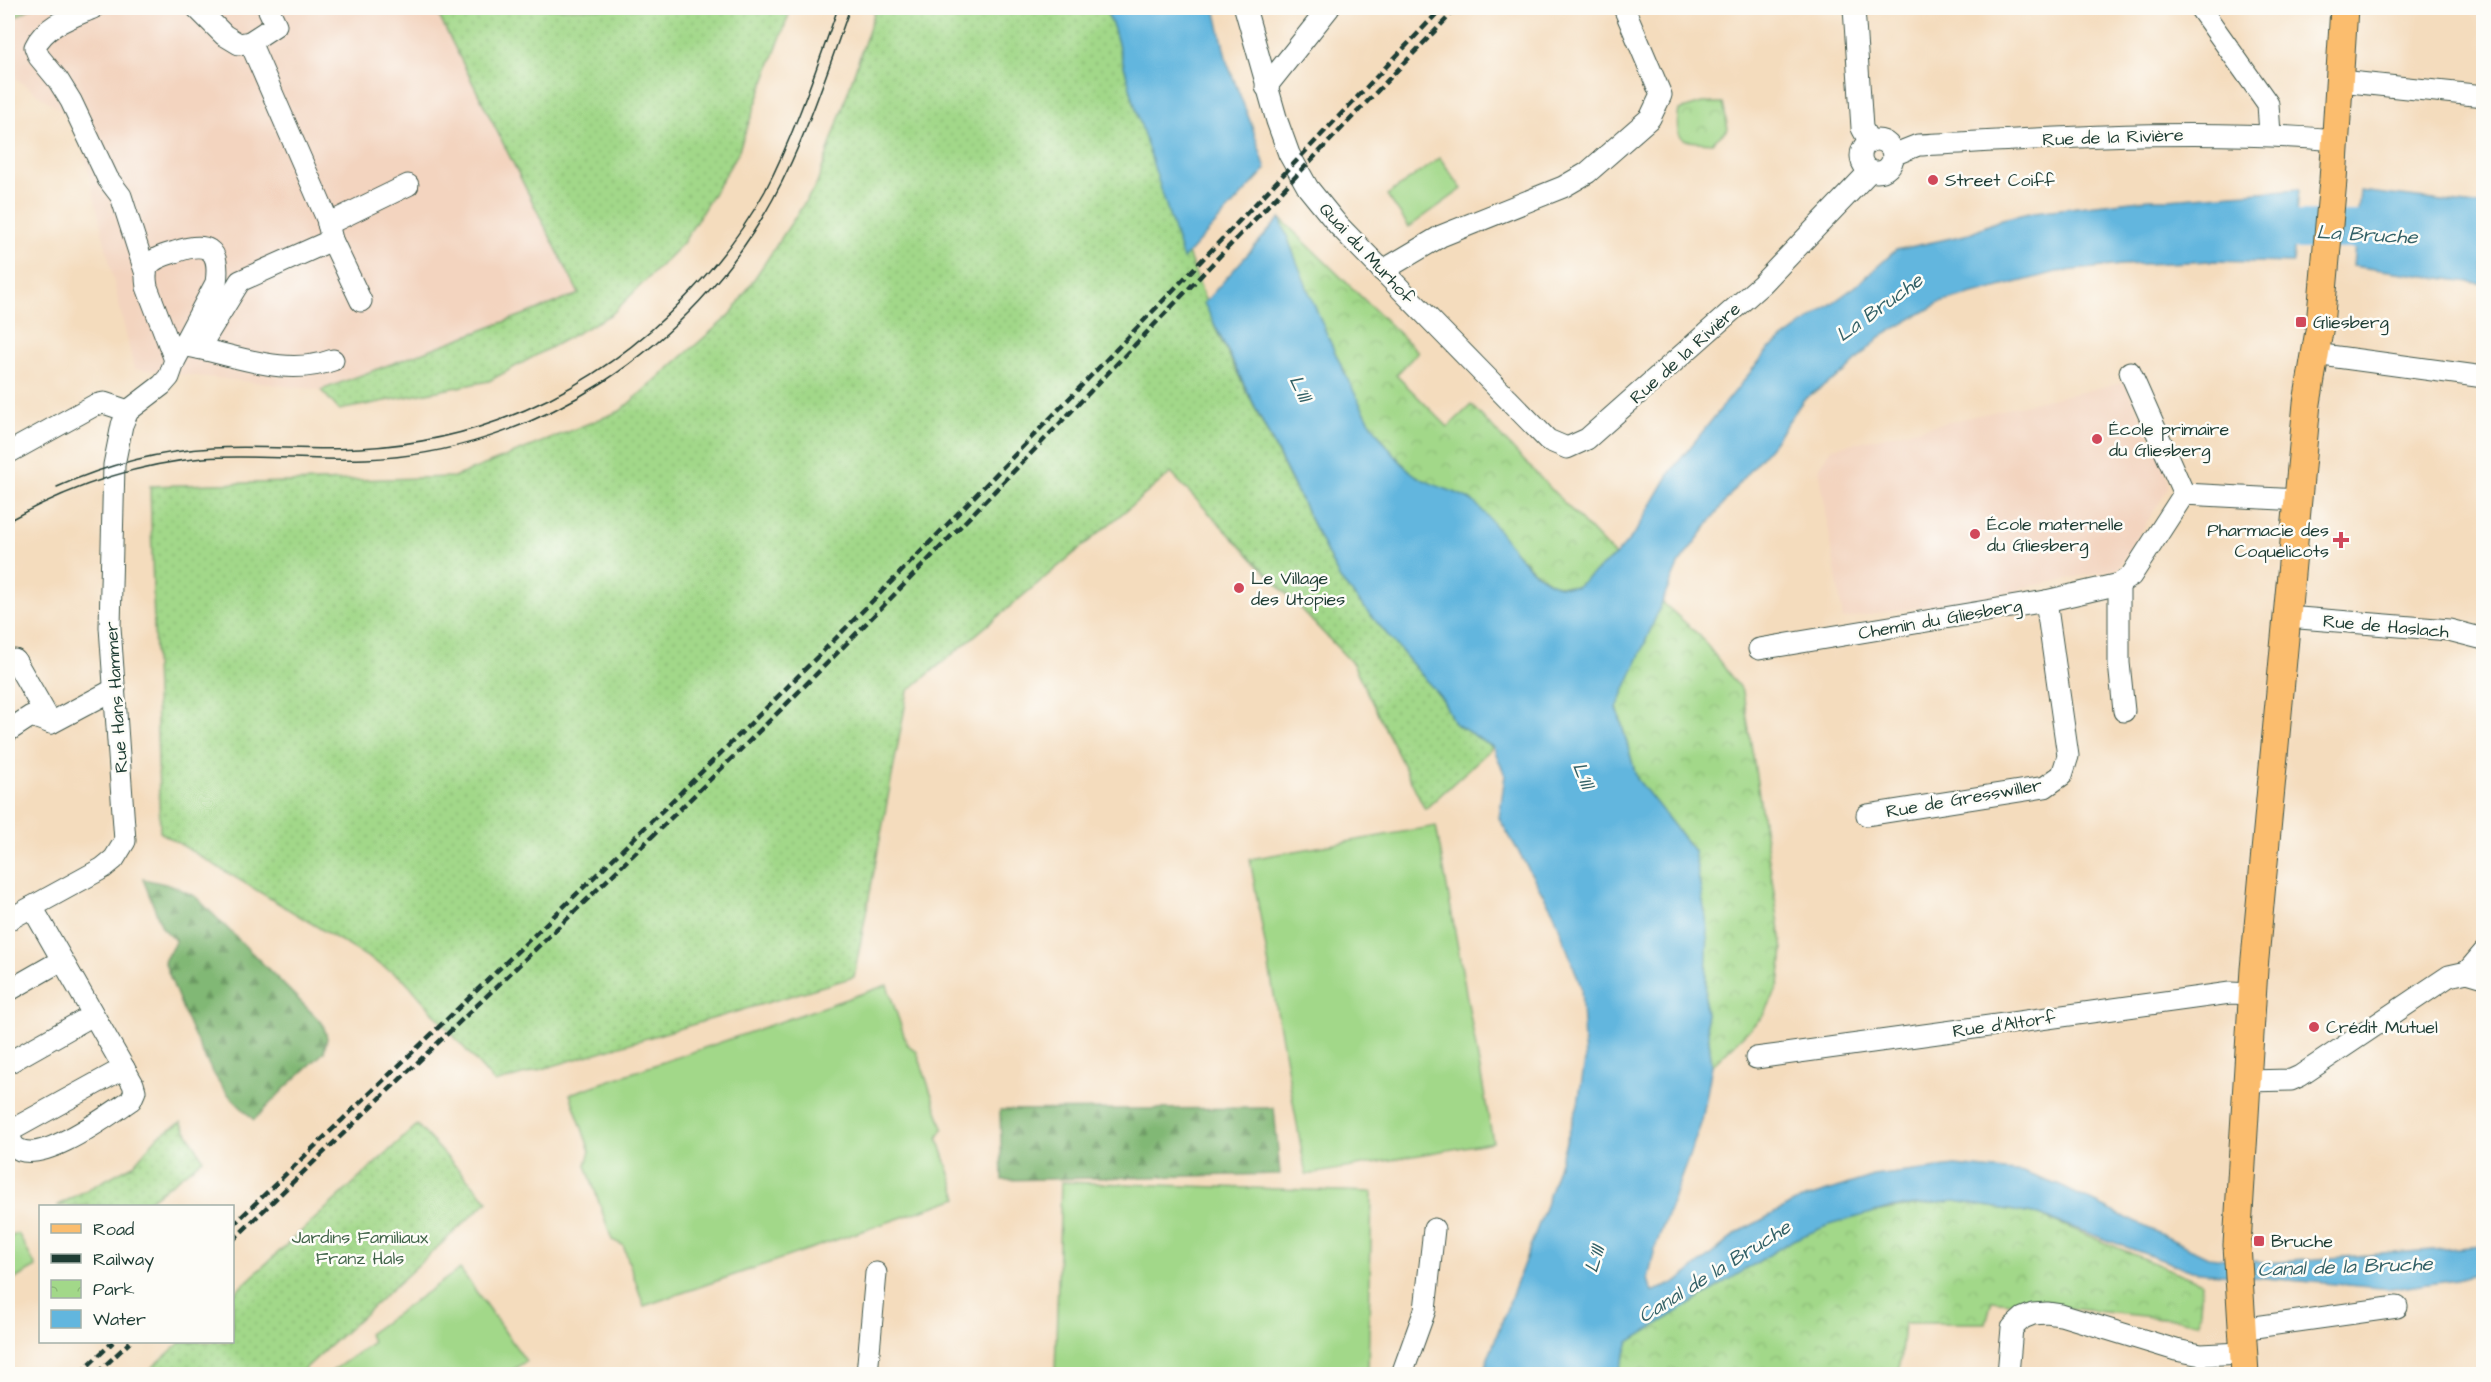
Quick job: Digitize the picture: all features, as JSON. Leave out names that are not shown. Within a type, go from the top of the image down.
[{"type":"main road","points":[[2243,1352],[2237,1245],[2253,994],[2309,382],[2323,289],[2336,140],[2344,8]]},
{"type":"street","points":[[93,8],[55,25],[40,35],[35,47],[39,57],[58,80],[71,101],[108,179],[122,196],[146,274],[147,287],[186,352],[269,366],[313,367],[333,360]]},
{"type":"street","points":[[197,8],[224,34],[239,44],[250,42],[276,25],[268,8]]},
{"type":"street","name":"Quai du Murhof","points":[[1245,8],[1266,87],[1289,154],[1308,188],[1325,211],[1382,271],[1548,440],[1567,448]]},
{"type":"street","points":[[1266,87],[1329,8]]},
{"type":"street","points":[[1382,271],[1442,237],[1563,187],[1587,173],[1650,118],[1660,95],[1624,8]]},
{"type":"street","points":[[1854,8],[1862,128],[1869,141]]},
{"type":"street","points":[[2200,8],[2268,104],[2271,134]]},
{"type":"street","points":[[250,42],[361,301]]},
{"type":"street","points":[[2340,81],[2484,96]]},
{"type":"street","name":"Rue de la Rivière","points":[[1893,155],[1918,145],[2105,135],[2271,134],[2336,140]]},
{"type":"street","points":[[1875,139],[1885,141],[1893,155],[1886,169],[1881,172],[1870,171],[1860,159],[1862,148],[1875,139]]},
{"type":"street","name":"Rue de la Rivière","points":[[1567,448],[1587,439],[1762,284],[1870,171]]},
{"type":"street","points":[[8,453],[95,405],[105,403],[128,411],[162,386],[240,281],[330,232],[408,185]]},
{"type":"street","points":[[146,274],[148,266],[158,258],[185,248],[199,245],[209,248],[216,257],[218,269],[216,283],[186,352]]},
{"type":"street","points":[[2315,354],[2484,377]]},
{"type":"street","points":[[2130,372],[2184,494]]},
{"type":"street","name":"Rue Hans Hammer","points":[[8,921],[103,868],[114,860],[125,841],[110,627],[114,465],[122,425],[128,411]]},
{"type":"street","points":[[2184,494],[2298,500]]},
{"type":"street","points":[[2124,711],[2120,663],[2119,584],[2131,576],[2184,494]]},
{"type":"street","name":"Chemin du Gliesberg","points":[[1759,649],[2046,601],[2119,584]]},
{"type":"street","name":"Rue de Gresswiller","points":[[1867,815],[2045,787],[2062,775],[2068,756],[2046,601]]},
{"type":"street","name":"Rue de Haslach","points":[[2287,617],[2449,630],[2484,639]]},
{"type":"street","points":[[10,658],[51,723]]},
{"type":"street","points":[[8,731],[31,716],[51,723],[115,689]]},
{"type":"street","points":[[32,907],[93,1015],[124,1068],[133,1084],[135,1091],[131,1100],[58,1145],[43,1151],[27,1151],[15,1147],[8,1133],[124,1068]]},
{"type":"street","points":[[2247,1081],[2291,1080],[2300,1076],[2449,976],[2475,974],[2484,952]]},
{"type":"street","points":[[8,991],[62,960]]},
{"type":"street","name":"Rue d'Altorf","points":[[1756,1058],[2230,993],[2253,994]]},
{"type":"street","points":[[8,1063],[93,1015]]},
{"type":"street","points":[[1402,1374],[1425,1310],[1434,1229]]},
{"type":"street","points":[[867,1374],[876,1273]]},
{"type":"street","points":[[2008,1374],[2012,1328],[2033,1314],[2054,1314],[2176,1350],[2201,1355],[2243,1352],[2397,1307]]},
{"type":"shaded area","points":[[31,8],[385,8],[388,13],[401,8],[435,8],[579,295],[321,390],[134,369],[77,122],[8,73],[8,21]]},
{"type":"shaded area","points":[[2125,382],[2169,479],[2168,489],[2118,569],[2021,588],[2021,591],[1843,619],[1819,468],[1832,448]]},
{"type":"green space","points":[[8,8],[31,8],[8,21]]},
{"type":"green space","points":[[435,8],[791,9],[737,155],[683,243],[612,314],[489,381],[339,410],[321,390],[579,294]]},
{"type":"green space","points":[[876,8],[1105,8],[1114,29],[1137,113],[1216,330],[1340,579],[1443,700],[1454,723],[1493,747],[1425,809],[1353,664],[1171,473],[908,691],[854,977],[495,1083],[404,979],[160,832],[150,486],[454,477],[620,411],[731,314],[817,184]]},
{"type":"green space","points":[[1702,103],[1723,103],[1728,129],[1712,143],[1694,142],[1682,138],[1679,134],[1679,110]]},
{"type":"green space","points":[[1440,158],[1462,189],[1409,227],[1387,195]]},
{"type":"green space","points":[[1280,218],[1418,352],[1396,375],[1448,427],[1471,405],[1615,556],[1576,587],[1553,584],[1534,571],[1501,537],[1474,502],[1439,488],[1411,473],[1364,415],[1311,301]]},
{"type":"green space","points":[[1662,602],[1700,636],[1743,692],[1783,950],[1779,985],[1764,1015],[1712,1066],[1705,1006],[1694,851],[1637,779],[1617,707]]},
{"type":"green space","points":[[1436,826],[1493,1142],[1306,1175],[1250,859]]},
{"type":"green space","points":[[143,879],[174,886],[196,897],[323,1024],[327,1038],[324,1052],[254,1120],[219,1081],[192,1031],[164,961],[176,941],[162,927]]},
{"type":"green space","points":[[887,985],[907,1044],[917,1052],[943,1128],[938,1138],[958,1198],[644,1306],[623,1245],[612,1240],[586,1165],[590,1151],[570,1094]]},
{"type":"green space","points":[[1274,1108],[1280,1174],[1002,1180],[1000,1110]]},
{"type":"green space","points":[[181,1122],[203,1159],[143,1205],[59,1205],[133,1165],[157,1137]]},
{"type":"green space","name":"Jardins Familiaux Franz Hals","points":[[417,1125],[488,1201],[299,1374],[145,1374],[180,1343],[234,1343],[234,1293]]},
{"type":"green space","points":[[1061,1182],[1372,1192],[1368,1374],[1055,1374]]},
{"type":"green space","points":[[1955,1201],[2039,1215],[2202,1283],[2199,1322],[1992,1300],[1986,1323],[1904,1323],[1899,1374],[1618,1374],[1629,1342],[1727,1277],[1779,1247],[1830,1224],[1861,1215]]},
{"type":"green space","points":[[18,1233],[36,1267],[8,1283],[8,1238]]},
{"type":"green space","points":[[460,1269],[526,1361],[507,1374],[328,1374],[373,1342],[368,1334]]},
{"type":"water","points":[[1105,8],[1215,8],[1227,62],[1266,169],[1183,259],[1137,113],[1114,29]]},
{"type":"water","points":[[2299,189],[2293,263],[2212,261],[2121,265],[2057,272],[1939,303],[1880,337],[1844,373],[1804,399],[1774,442],[1739,483],[1678,565],[1617,708],[1637,779],[1694,851],[1708,930],[1705,1006],[1712,1066],[1702,1121],[1655,1248],[1648,1279],[1652,1292],[1677,1282],[1739,1232],[1799,1200],[1874,1176],[1955,1166],[2025,1173],[2060,1186],[2208,1257],[2266,1263],[2483,1246],[2483,1273],[2457,1280],[2392,1289],[2192,1271],[2039,1215],[1955,1201],[1889,1208],[1829,1225],[1793,1240],[1629,1342],[1618,1374],[1482,1374],[1546,1205],[1578,1104],[1585,1061],[1581,987],[1554,913],[1499,818],[1505,775],[1493,747],[1454,723],[1443,700],[1340,579],[1204,303],[1280,218],[1339,361],[1361,405],[1387,446],[1417,476],[1475,503],[1521,559],[1542,578],[1556,585],[1576,587],[1615,556],[1635,533],[1671,471],[1769,349],[1856,286],[1896,250],[1965,235],[2002,219],[2034,212],[2149,199]]},
{"type":"water","points":[[2360,191],[2483,206],[2483,284],[2353,266]]},
{"type":"waterway","name":"La Bruche","points":[[2246,230],[2356,230],[2484,244]]},
{"type":"tram line","points":[[57,487],[133,460],[173,452],[231,447],[360,448],[410,443],[459,433],[505,418],[550,398],[592,375],[632,346],[669,314],[713,267],[744,225],[765,191],[786,147],[838,8]]},
{"type":"tram line","points":[[8,521],[54,498],[102,479],[177,461],[244,457],[366,459],[429,452],[490,437],[548,413],[603,382],[654,345],[699,301],[739,252],[773,199],[796,152],[850,8]]},
{"type":"railway","points":[[234,1224],[613,859],[838,636],[1066,402],[1442,8]]},
{"type":"railway","points":[[234,1239],[771,720],[1457,8]]},
{"type":"railway","points":[[79,1374],[112,1343]]},
{"type":"railway","points":[[96,1374],[129,1343]]},
{"type":"place","name":"Street Coiff","points":[[1933,180]]},
{"type":"place","name":"Gliesberg","points":[[2301,322]]},
{"type":"place","name":"École primaire du Gliesberg","points":[[2097,439]]},
{"type":"place","name":"École maternelle du Gliesberg","points":[[1975,534]]},
{"type":"place","name":"Pharmacie des Coquelicots","points":[[2341,540]]},
{"type":"place","name":"Le Village des Utopies","points":[[1239,588]]},
{"type":"place","name":"Crédit Mutuel","points":[[2314,1027]]},
{"type":"place","name":"Bruche","points":[[2259,1241]]},
{"type":"water label","name":"L'Ill","points":[[1301,388]]},
{"type":"water label","name":"L'Ill","points":[[1584,775]]},
{"type":"water label","name":"L'Ill","points":[[1594,1259]]},
{"type":"water label","name":"Canal de la Bruche","points":[[2345,1266]]},
{"type":"water label","name":"Canal de la Bruche","points":[[1714,1271]]}]
